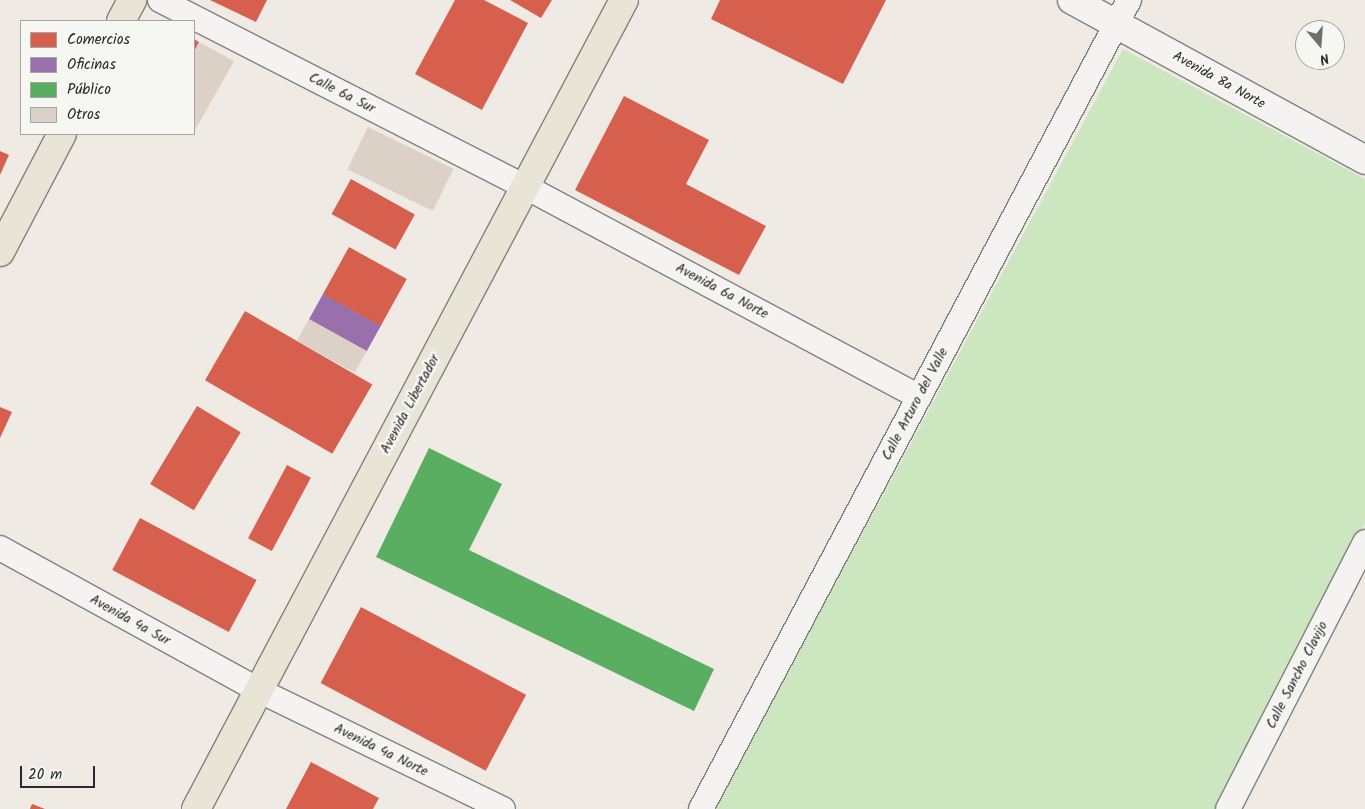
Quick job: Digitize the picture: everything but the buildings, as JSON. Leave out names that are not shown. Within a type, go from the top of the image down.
[{"type":"highway","points":[[122,20],[132,0]]},
{"type":"highway","name":"Avenida Libertador","points":[[196,809],[624,0]]},
{"type":"highway","points":[[0,252],[61,135]]},
{"type":"street","name":"Calle 6a Sur","points":[[160,0],[524,186]]},
{"type":"street","name":"Avenida 8a Norte","points":[[1072,0],[1365,160]]},
{"type":"street","name":"Calle Arturo del Valle","points":[[701,809],[1129,0]]},
{"type":"street","name":"Avenida 6a Norte","points":[[524,186],[919,397]]},
{"type":"street","name":"Calle Sancho Clavijo","points":[[1228,809],[1365,542]]},
{"type":"street","name":"Avenida 4a Sur","points":[[0,548],[260,691]]},
{"type":"street","name":"Avenida 4a Norte","points":[[260,691],[503,809]]},
{"type":"green space","points":[[1123,49],[1365,179],[1365,524],[1220,809],[714,809]]}]
